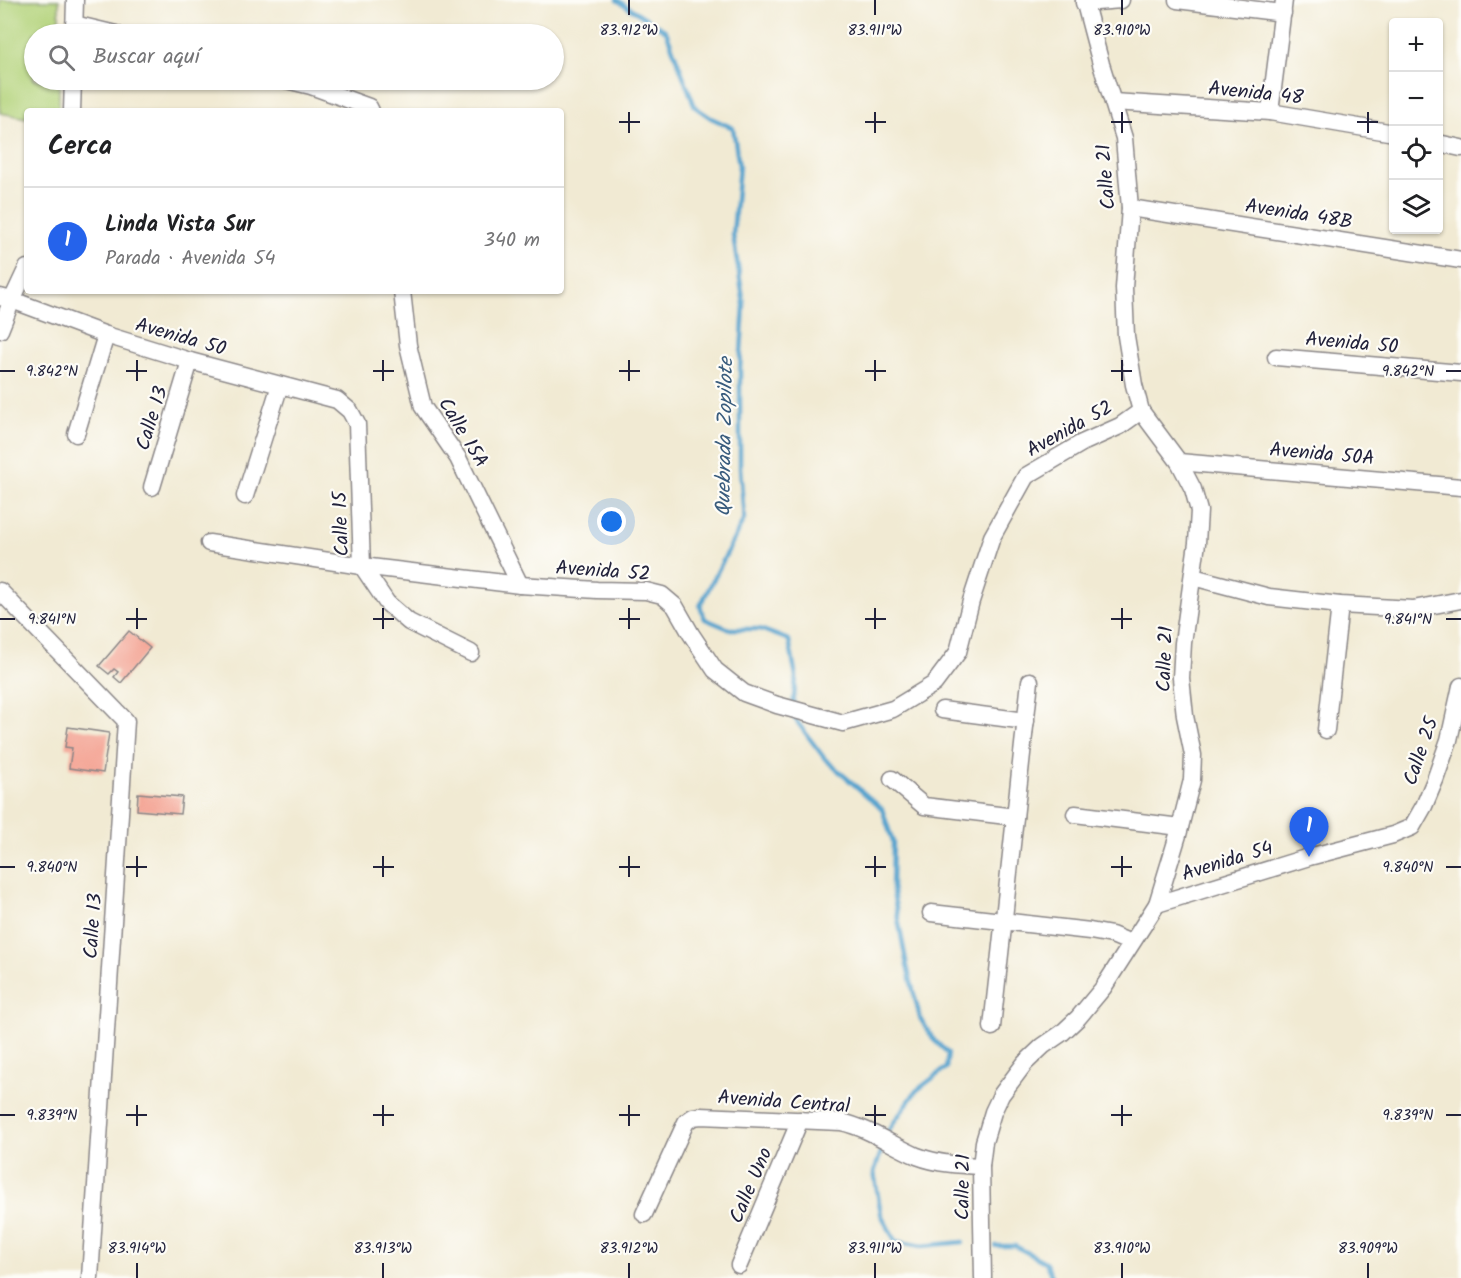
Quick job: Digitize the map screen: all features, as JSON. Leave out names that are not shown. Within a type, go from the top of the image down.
[{"type":"street","points":[[74,24],[75,0]]},
{"type":"street","points":[[1084,1],[1121,0]]},
{"type":"street","points":[[1178,0],[1283,6],[1270,112]]},
{"type":"street","name":"Calle 21","points":[[983,1278],[981,1166],[984,1142],[993,1112],[1001,1095],[1025,1063],[1078,1018],[1103,988],[1158,904],[1192,780],[1193,755],[1185,716],[1181,678],[1199,511],[1193,489],[1179,462],[1141,411],[1134,385],[1126,336],[1124,288],[1130,208],[1124,138],[1084,1]]},
{"type":"street","points":[[72,108],[73,90]]},
{"type":"street","points":[[321,90],[367,108]]},
{"type":"street","name":"Avenida 48","points":[[1113,102],[1270,112],[1389,132]]},
{"type":"street","points":[[1443,144],[1461,148]]},
{"type":"street","name":"Avenida 48B","points":[[1130,208],[1461,260]]},
{"type":"street","points":[[0,330],[6,298],[24,272]]},
{"type":"street","name":"Calle 15A","points":[[402,294],[408,345],[423,407],[458,458],[520,585]]},
{"type":"street","name":"Avenida 50","points":[[6,298],[106,335],[190,361],[337,400],[350,411]]},
{"type":"street","points":[[76,434],[106,335]]},
{"type":"street","name":"Avenida 50","points":[[1276,357],[1461,373]]},
{"type":"street","name":"Calle 13","points":[[152,487],[190,361]]},
{"type":"street","points":[[244,496],[280,386]]},
{"type":"street","name":"Calle 15","points":[[350,411],[357,424],[362,566],[387,603],[409,622],[471,652]]},
{"type":"street","name":"Avenida 52","points":[[209,543],[362,566],[520,585],[646,591],[662,595],[675,606],[715,670],[744,693],[777,705],[843,723],[893,709],[934,684],[958,652],[971,601],[992,537],[1026,476],[1082,443],[1120,426],[1141,411]]},
{"type":"street","name":"Avenida 50A","points":[[1179,462],[1461,487]]},
{"type":"street","points":[[1193,577],[1269,597],[1340,605],[1413,609],[1461,600]]},
{"type":"street","name":"Calle 13","points":[[0,591],[126,721],[90,1278]]},
{"type":"street","points":[[1326,730],[1340,605]]},
{"type":"street","points":[[992,1027],[1030,681]]},
{"type":"street","name":"Calle 25","points":[[1412,826],[1424,806],[1449,740],[1461,686]]},
{"type":"street","points":[[942,710],[1026,721]]},
{"type":"street","points":[[892,779],[924,806],[1015,817]]},
{"type":"street","points":[[1075,814],[1180,827]]},
{"type":"street","name":"Avenida 54","points":[[1158,904],[1309,857],[1393,835],[1412,826]]},
{"type":"street","points":[[931,913],[1090,931],[1112,935],[1131,943]]},
{"type":"street","name":"Avenida Central","points":[[644,1214],[686,1122],[693,1117],[841,1122],[868,1130],[915,1155],[935,1162],[981,1166]]},
{"type":"street","name":"Calle Uno","points":[[739,1265],[800,1120]]},
{"type":"green space","points":[[0,0],[59,0],[59,24],[24,24],[24,90],[59,90],[59,108],[24,108],[24,117],[0,113]]},
{"type":"building","points":[[129,631],[150,648],[121,683],[114,677],[118,672],[114,669],[109,674],[99,666]]},
{"type":"building","points":[[68,727],[109,733],[103,773],[69,768],[72,748],[65,747]]},
{"type":"building","points":[[138,793],[182,797],[180,814],[137,810]]},
{"type":"waterway","name":"Quebrada Zopilote","points":[[617,0],[666,31],[695,107],[711,118],[733,128],[739,166],[733,235],[744,305],[740,369],[740,468],[744,519],[700,606],[705,619],[729,629],[760,629],[789,640],[796,677],[793,705]]},
{"type":"waterway","name":"Quebrada Zopilote","points":[[792,713],[825,759],[882,809],[893,842],[892,887],[907,966],[920,1018],[934,1040],[948,1053],[946,1068],[916,1091],[886,1136]]},
{"type":"waterway","name":"Quebrada Zopilote","points":[[884,1144],[874,1172],[881,1214],[895,1241],[922,1246],[963,1242]]},
{"type":"waterway","points":[[996,1246],[1015,1246],[1045,1262],[1053,1278]]},
{"type":"place","name":"Linda Vista Sur","points":[[1309,857]]}]
